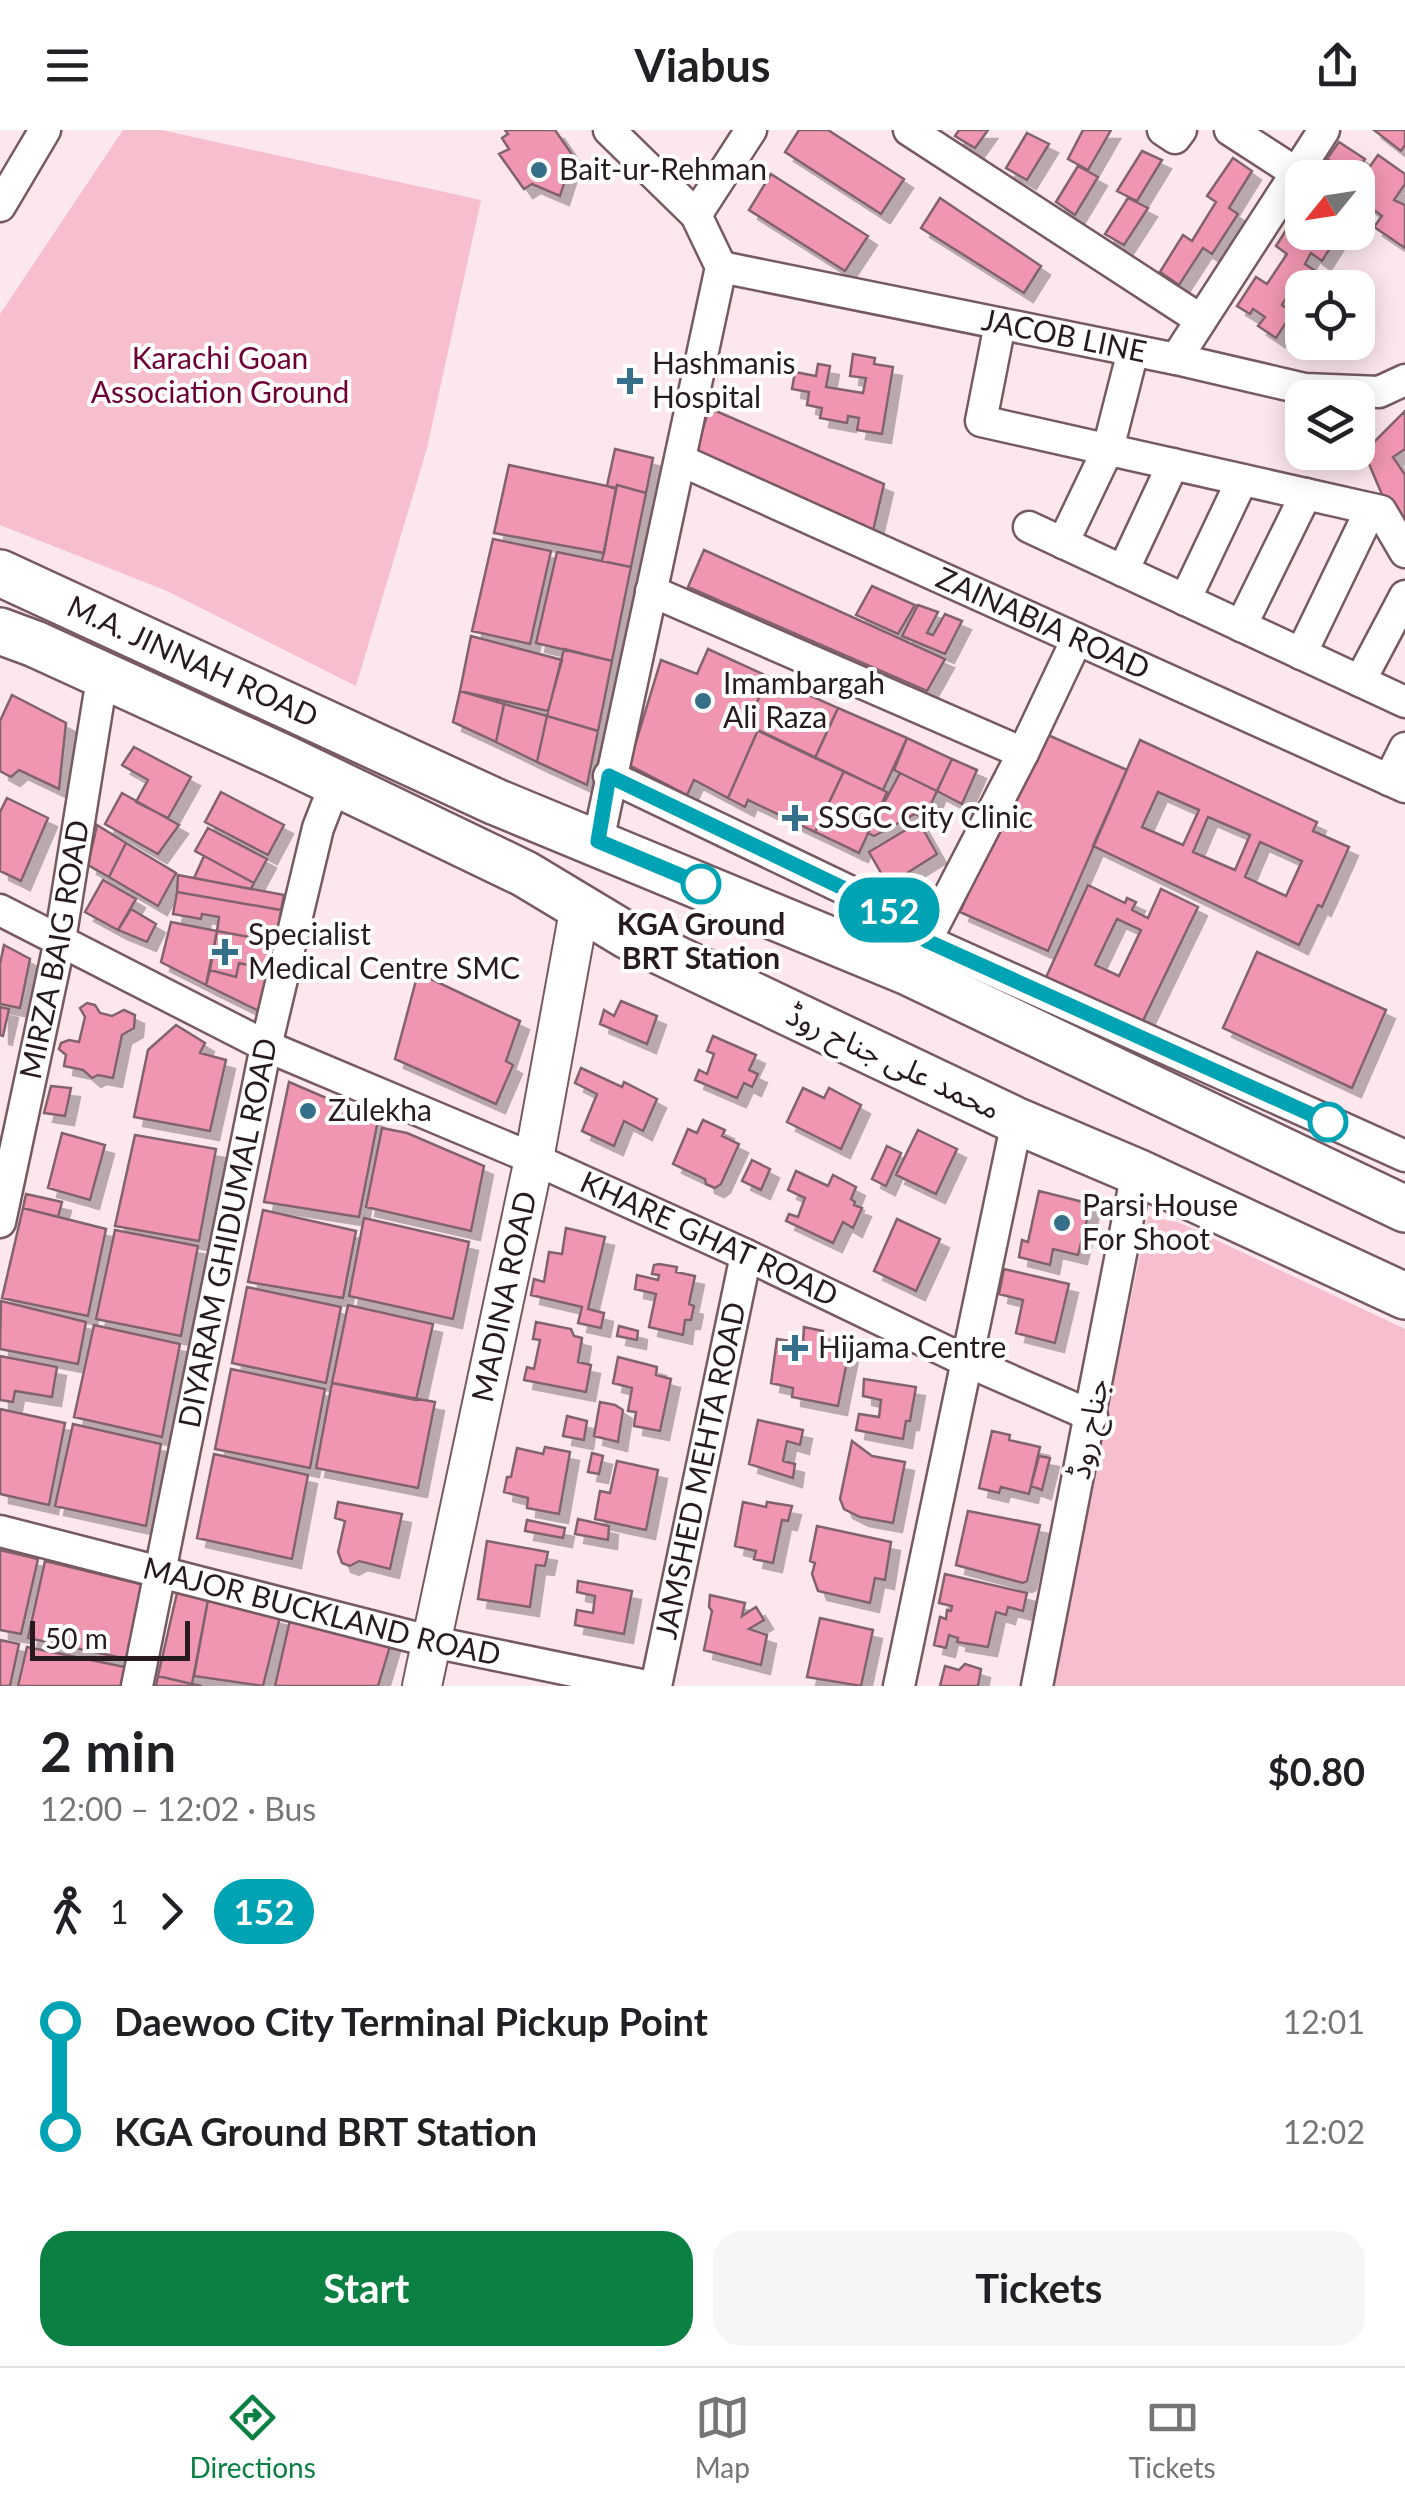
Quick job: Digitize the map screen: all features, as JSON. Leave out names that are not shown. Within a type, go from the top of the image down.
[{"type":"highway","name":"M.A. JINNAH ROAD","points":[[0,573],[496,802],[598,841]]},
{"type":"highway","name":"M.A. JINNAH ROAD","points":[[0,631],[336,782]]},
{"type":"highway","name":"محمد علی جناح روڈ","points":[[336,782],[525,874],[628,936],[1016,1120],[1405,1296]]},
{"type":"highway","points":[[598,841],[918,956],[1405,1209]]},
{"type":"main road","name":"MADINA ROAD","points":[[422,1686],[534,1159],[580,906]]},
{"type":"street","points":[[0,206],[45,130]]},
{"type":"street","points":[[598,841],[721,268],[696,215],[609,130]]},
{"type":"street","points":[[1163,130],[1175,138],[1180,130]]},
{"type":"street","points":[[1230,130],[1285,166]]},
{"type":"street","points":[[1303,160],[1324,130]]},
{"type":"street","points":[[696,215],[747,132]]},
{"type":"street","points":[[925,134],[1201,320]]},
{"type":"street","points":[[1176,359],[1285,188]]},
{"type":"street","name":"JACOB LINE","points":[[721,268],[1324,391],[1378,392],[1405,380]]},
{"type":"street","points":[[1000,324],[981,421],[1381,511],[1405,552]]},
{"type":"street","points":[[1064,544],[1108,450],[1134,351]]},
{"type":"street","name":"ZAINABIA ROAD","points":[[680,460],[1397,784]]},
{"type":"street","points":[[1123,571],[1173,464]]},
{"type":"street","points":[[1184,600],[1242,480]]},
{"type":"street","points":[[1242,626],[1306,494]]},
{"type":"street","points":[[1301,654],[1372,509]]},
{"type":"street","points":[[1029,528],[1405,702]]},
{"type":"street","points":[[651,591],[1023,754]]},
{"type":"street","points":[[1360,681],[1405,596]]},
{"type":"street","points":[[918,956],[1023,754],[1077,640]]},
{"type":"street","name":"MIRZA BAIG ROAD","points":[[0,1222],[60,940],[100,697],[108,678]]},
{"type":"street","points":[[1397,784],[1405,748]]},
{"type":"street","points":[[609,776],[893,912],[918,956],[1405,1156]]},
{"type":"street","name":"DIYARAM GHIDUMAL ROAD","points":[[137,1686],[266,1046],[318,828],[336,782]]},
{"type":"street","name":"KHARE GHAT ROAD","points":[[0,910],[266,1046],[534,1159],[1092,1416]]},
{"type":"street","points":[[900,1686],[1016,1120]]},
{"type":"street","name":"جناح روڈ","points":[[1038,1686],[1137,1172]]},
{"type":"street","name":"JAMSHED MEHTA ROAD","points":[[656,1686],[746,1255]]},
{"type":"street","name":"MAJOR BUCKLAND ROAD","points":[[0,1532],[433,1642],[646,1686]]},
{"type":"green space","name":"Karachi Goan Association Ground","points":[[123,130],[161,130],[481,200],[427,448],[356,686],[167,591],[0,525],[0,314]]},
{"type":"green space","points":[[1148,1216],[1180,1223],[1405,1329],[1405,1686],[1051,1686]]},
{"type":"building","name":"Bait-ur-Rehman","points":[[505,130],[555,130],[573,156],[560,196],[532,184],[524,189],[499,154],[509,149],[502,138],[508,134]]},
{"type":"building","points":[[799,130],[828,130],[904,179],[881,214],[785,152]]},
{"type":"building","points":[[959,130],[988,130],[975,148],[955,136]]},
{"type":"building","points":[[1083,130],[1111,130],[1088,170],[1068,159]]},
{"type":"building","points":[[1374,130],[1405,130],[1405,145],[1401,151]]},
{"type":"building","points":[[1027,133],[1049,144],[1027,180],[1006,168]]},
{"type":"building","points":[[1339,142],[1365,159],[1329,160]]},
{"type":"building","points":[[1142,151],[1162,160],[1137,201],[1117,191]]},
{"type":"building","points":[[1378,155],[1405,174],[1405,184],[1394,200],[1405,205],[1405,248],[1375,228],[1382,216],[1375,211],[1374,160]]},
{"type":"building","points":[[1233,158],[1252,171],[1229,208],[1238,214],[1212,254],[1203,248],[1179,285],[1160,272],[1183,235],[1192,241],[1216,202],[1207,196]]},
{"type":"building","points":[[1078,166],[1098,177],[1075,215],[1056,202]]},
{"type":"building","points":[[771,174],[868,236],[845,271],[749,210]]},
{"type":"building","points":[[940,198],[1041,266],[1024,293],[921,228]]},
{"type":"building","points":[[1128,198],[1148,208],[1124,245],[1105,234]]},
{"type":"building","points":[[1285,232],[1285,250],[1329,250],[1322,261],[1311,253],[1305,264],[1314,270],[1285,270],[1285,324],[1276,338],[1258,326],[1265,317],[1253,309],[1250,314],[1237,306],[1256,277],[1267,284],[1287,254],[1276,246]]},
{"type":"building","points":[[853,354],[875,358],[874,364],[893,367],[882,434],[857,430],[859,418],[848,416],[847,423],[820,418],[822,408],[807,405],[809,392],[792,389],[795,372],[816,376],[818,364],[830,366],[826,387],[863,393],[866,378],[850,376]]},
{"type":"building","points":[[709,408],[884,484],[873,531],[696,453]]},
{"type":"building","points":[[1405,411],[1405,449],[1393,457],[1405,475],[1402,542],[1372,470],[1375,470],[1375,441]]},
{"type":"building","points":[[615,449],[653,458],[646,493],[607,486]]},
{"type":"building","points":[[509,465],[616,488],[604,553],[494,533]]},
{"type":"building","points":[[617,485],[646,493],[631,567],[602,561]]},
{"type":"building","points":[[493,539],[551,551],[530,644],[472,631]]},
{"type":"building","points":[[704,550],[945,659],[927,691],[688,587]]},
{"type":"building","points":[[557,552],[631,567],[612,661],[536,643]]},
{"type":"building","points":[[872,586],[915,605],[898,634],[856,615]]},
{"type":"building","points":[[918,605],[938,612],[927,633],[933,635],[945,614],[962,621],[945,654],[902,636]]},
{"type":"building","points":[[471,636],[562,660],[548,711],[460,691]]},
{"type":"building","points":[[564,649],[612,661],[598,731],[547,716]]},
{"type":"building","name":"Imambargah Ali Raza","points":[[708,649],[769,677],[746,725],[758,730],[728,798],[694,780],[687,795],[629,765],[661,660],[697,674]]},
{"type":"building","points":[[769,677],[838,708],[815,758],[746,725]]},
{"type":"building","points":[[460,691],[504,704],[496,742],[453,722]]},
{"type":"building","points":[[12,695],[66,723],[59,789],[19,770],[11,777],[0,771],[0,721]]},
{"type":"building","points":[[504,704],[547,716],[537,762],[496,742]]},
{"type":"building","points":[[838,708],[907,738],[883,790],[815,758]]},
{"type":"building","points":[[547,716],[598,731],[587,785],[537,762]]},
{"type":"building","points":[[758,730],[844,771],[815,832],[748,800],[745,807],[728,798]]},
{"type":"building","points":[[1039,731],[1127,770],[1048,951],[960,912]]},
{"type":"building","points":[[907,738],[952,759],[937,791],[894,770]]},
{"type":"building","points":[[1140,740],[1317,822],[1313,831],[1349,847],[1322,907],[1318,905],[1299,945],[1093,846]],"holes":[[[1158,792],[1199,810],[1183,845],[1142,827]],[[1208,817],[1250,835],[1235,870],[1193,852]],[[1260,842],[1302,861],[1286,896],[1245,877]]]},
{"type":"building","points":[[134,747],[191,777],[168,818],[136,802],[148,780],[122,765]]},
{"type":"building","points":[[952,759],[977,770],[962,804],[937,791]]},
{"type":"building","points":[[844,771],[887,792],[859,853],[815,832]]},
{"type":"building","points":[[900,773],[937,791],[924,819],[915,814],[874,836],[868,833]]},
{"type":"building","points":[[221,792],[284,825],[268,855],[205,822]]},
{"type":"building","points":[[122,793],[179,825],[158,854],[105,824]]},
{"type":"building","points":[[7,798],[48,818],[21,881],[0,871],[0,812]]},
{"type":"building","points":[[919,822],[937,854],[888,885],[869,852]]},
{"type":"building","points":[[97,825],[126,843],[109,877],[88,865]]},
{"type":"building","points":[[208,828],[267,859],[254,883],[195,851]]},
{"type":"building","points":[[126,843],[176,873],[158,906],[109,877]]},
{"type":"building","points":[[204,856],[254,883],[251,889],[194,878]]},
{"type":"building","points":[[178,875],[284,895],[281,910],[177,892]]},
{"type":"building","points":[[103,880],[136,899],[118,930],[85,912]]},
{"type":"building","points":[[1088,885],[1125,903],[1127,898],[1136,902],[1132,910],[1148,918],[1161,889],[1198,907],[1140,1027],[1044,982]],"holes":[[[1117,919],[1141,930],[1119,976],[1095,965]]]},
{"type":"building","points":[[177,892],[281,910],[276,942],[217,931],[219,917],[202,914],[201,919],[173,914]]},
{"type":"building","points":[[131,909],[156,924],[147,942],[118,930]]},
{"type":"building","points":[[171,922],[217,931],[206,985],[161,962]]},
{"type":"building","points":[[217,931],[276,942],[270,970],[239,963],[236,977],[210,970]]},
{"type":"building","points":[[4,945],[30,959],[20,1008],[0,1004]]},
{"type":"building","points":[[1257,952],[1386,1010],[1352,1088],[1223,1028]]},
{"type":"building","points":[[239,963],[270,970],[264,1008],[259,1011],[206,985],[210,970],[236,977]]},
{"type":"building","points":[[418,973],[520,1021],[506,1061],[513,1065],[496,1104],[395,1059]]},
{"type":"building","points":[[621,1001],[657,1016],[647,1044],[600,1024],[604,1010],[614,1016]]},
{"type":"building","points":[[87,1003],[112,1016],[124,1010],[135,1015],[134,1028],[122,1035],[113,1078],[92,1078],[83,1070],[64,1066],[66,1055],[59,1049],[61,1043],[79,1042],[85,1017],[80,1008]]},
{"type":"building","points":[[0,1007],[9,1009],[3,1036],[0,1035]]},
{"type":"building","points":[[176,1025],[205,1043],[200,1053],[226,1060],[210,1131],[134,1117],[148,1050]]},
{"type":"building","points":[[713,1036],[756,1055],[749,1070],[758,1074],[752,1087],[744,1083],[737,1098],[695,1080],[699,1070],[707,1074],[714,1054],[707,1051]]},
{"type":"building","points":[[581,1068],[622,1087],[624,1082],[657,1099],[643,1131],[624,1121],[614,1146],[582,1131],[597,1094],[575,1083]]},
{"type":"building","points":[[289,1082],[378,1120],[359,1217],[264,1202]]},
{"type":"building","points":[[51,1086],[71,1088],[65,1116],[44,1113]]},
{"type":"building","points":[[803,1088],[824,1098],[829,1088],[861,1105],[841,1149],[787,1122]]},
{"type":"building","points":[[703,1120],[725,1130],[722,1136],[739,1144],[721,1184],[715,1188],[673,1164],[688,1129],[697,1133]]},
{"type":"building","points":[[382,1128],[407,1133],[484,1166],[471,1231],[366,1207]]},
{"type":"building","points":[[918,1130],[957,1149],[936,1194],[896,1175]]},
{"type":"building","points":[[62,1133],[105,1145],[90,1200],[48,1188]]},
{"type":"building","points":[[135,1135],[216,1149],[199,1241],[115,1226]]},
{"type":"building","points":[[887,1146],[901,1153],[886,1186],[872,1179]]},
{"type":"building","points":[[752,1160],[770,1169],[761,1190],[742,1181]]},
{"type":"building","points":[[796,1171],[828,1186],[833,1175],[856,1187],[851,1199],[862,1208],[853,1228],[843,1222],[833,1243],[786,1221],[789,1214],[798,1217],[805,1198],[788,1190]]},
{"type":"building","points":[[1039,1191],[1091,1204],[1078,1255],[1053,1249],[1050,1265],[1019,1257],[1022,1240],[1028,1242]]},
{"type":"building","points":[[26,1194],[62,1202],[58,1217],[23,1208]]},
{"type":"building","points":[[23,1208],[106,1229],[88,1316],[2,1298]]},
{"type":"building","points":[[263,1210],[356,1231],[343,1298],[248,1282]]},
{"type":"building","points":[[364,1218],[469,1242],[453,1319],[349,1296]]},
{"type":"building","points":[[897,1219],[940,1239],[916,1291],[874,1271]]},
{"type":"building","points":[[566,1228],[605,1237],[588,1309],[604,1313],[601,1328],[578,1323],[582,1307],[531,1295],[534,1279],[544,1282],[549,1252],[562,1254]]},
{"type":"building","points":[[115,1230],[198,1246],[181,1336],[96,1319]]},
{"type":"building","points":[[654,1265],[695,1276],[689,1304],[694,1306],[691,1320],[685,1320],[683,1335],[649,1327],[656,1294],[635,1289],[637,1275],[658,1280],[659,1275],[652,1274]]},
{"type":"building","points":[[1004,1269],[1069,1284],[1055,1343],[1016,1333],[1023,1300],[999,1294]]},
{"type":"building","points":[[247,1287],[341,1307],[326,1383],[232,1363]]},
{"type":"building","points":[[1,1301],[86,1322],[78,1364],[0,1349]]},
{"type":"building","points":[[348,1305],[433,1324],[416,1400],[332,1383]]},
{"type":"building","points":[[536,1322],[571,1329],[574,1336],[582,1338],[578,1362],[591,1365],[586,1392],[524,1380],[527,1367],[534,1369],[540,1340],[533,1339]]},
{"type":"building","points":[[94,1325],[180,1344],[162,1437],[74,1417]]},
{"type":"building","points":[[619,1326],[638,1331],[637,1340],[617,1336]]},
{"type":"building","points":[[804,1327],[823,1331],[821,1347],[849,1352],[838,1406],[792,1397],[793,1388],[771,1383],[777,1339],[803,1343]]},
{"type":"building","points":[[0,1356],[57,1367],[52,1397],[15,1391],[13,1402],[0,1400]]},
{"type":"building","points":[[618,1357],[657,1367],[656,1375],[671,1379],[660,1431],[634,1426],[636,1412],[628,1411],[632,1388],[613,1383]]},
{"type":"building","points":[[231,1369],[325,1389],[310,1468],[215,1449]]},
{"type":"building","points":[[864,1379],[916,1387],[903,1439],[856,1430],[859,1414],[879,1417],[881,1400],[863,1396]]},
{"type":"building","points":[[332,1383],[435,1402],[418,1488],[316,1468]]},
{"type":"building","points":[[600,1402],[623,1410],[618,1442],[594,1436]]},
{"type":"building","points":[[0,1409],[65,1423],[49,1505],[0,1494]]},
{"type":"building","points":[[567,1416],[587,1421],[584,1440],[563,1436]]},
{"type":"building","points":[[758,1420],[803,1430],[800,1445],[787,1441],[783,1461],[795,1464],[793,1478],[749,1464]]},
{"type":"building","points":[[73,1424],[161,1444],[146,1526],[55,1506]]},
{"type":"building","points":[[992,1431],[1010,1435],[1009,1440],[1040,1447],[1029,1494],[1001,1487],[999,1493],[979,1488]]},
{"type":"building","points":[[852,1441],[872,1456],[905,1462],[893,1523],[860,1517],[844,1509],[840,1499]]},
{"type":"building","points":[[545,1447],[570,1452],[559,1514],[527,1508],[528,1498],[504,1492],[517,1448],[543,1454]]},
{"type":"building","points":[[592,1453],[603,1456],[599,1474],[588,1472]]},
{"type":"building","points":[[214,1454],[308,1475],[292,1559],[197,1538]]},
{"type":"building","points":[[1039,1456],[1050,1458],[1042,1490],[1031,1486]]},
{"type":"building","points":[[617,1461],[658,1470],[646,1530],[595,1519],[600,1491],[610,1493]]},
{"type":"building","points":[[338,1502],[402,1514],[390,1569],[359,1561],[350,1566],[342,1563],[338,1552],[345,1521],[335,1518]]},
{"type":"building","points":[[743,1502],[766,1507],[767,1502],[792,1506],[788,1521],[782,1520],[773,1563],[754,1559],[756,1551],[735,1546]]},
{"type":"building","points":[[968,1511],[1040,1525],[1027,1581],[956,1565]]},
{"type":"building","points":[[578,1519],[609,1526],[608,1540],[575,1534]]},
{"type":"building","points":[[527,1520],[565,1528],[563,1538],[525,1531]]},
{"type":"building","points":[[817,1526],[891,1542],[885,1580],[875,1578],[870,1603],[818,1591],[812,1574],[815,1563],[810,1561]]},
{"type":"building","points":[[487,1541],[548,1552],[545,1566],[536,1565],[530,1607],[478,1599]]},
{"type":"building","points":[[0,1550],[38,1559],[21,1634],[0,1630]]},
{"type":"building","points":[[45,1561],[144,1585],[127,1659],[28,1638]]},
{"type":"building","points":[[945,1574],[1027,1593],[1023,1611],[1008,1607],[1006,1615],[996,1612],[988,1647],[957,1642],[958,1638],[949,1635],[946,1648],[934,1645],[940,1617],[946,1619],[952,1606],[939,1603]]},
{"type":"building","points":[[578,1581],[632,1591],[624,1634],[575,1625],[577,1610],[593,1613],[595,1596],[577,1592]]},
{"type":"building","points":[[177,1593],[208,1600],[192,1684],[158,1676]]},
{"type":"building","points":[[710,1595],[745,1603],[742,1616],[756,1607],[764,1620],[749,1629],[767,1635],[761,1665],[704,1650],[712,1611]]},
{"type":"building","points":[[208,1600],[280,1617],[263,1686],[194,1676]]},
{"type":"building","points":[[820,1618],[873,1630],[861,1686],[807,1677]]},
{"type":"building","points":[[290,1620],[391,1643],[378,1686],[275,1686]]},
{"type":"building","points":[[0,1640],[19,1644],[10,1686],[0,1686]]},
{"type":"building","points":[[27,1647],[125,1667],[121,1686],[18,1686]]},
{"type":"building","points":[[965,1664],[981,1669],[978,1686],[940,1686],[945,1666],[959,1670]]},
{"type":"building","points":[[158,1676],[192,1684],[202,1686],[156,1686]]},
{"type":"bus line","name":"152","points":[[701,884],[598,841],[609,776],[893,912],[927,941],[1328,1122]]},
{"type":"place","name":"Bait-ur-Rehman","points":[[539,170]]},
{"type":"place","name":"Hashmanis Hospital","points":[[630,381]]},
{"type":"place","name":"Imambargah Ali Raza","points":[[703,701]]},
{"type":"place","name":"SSGC City Clinic","points":[[795,818]]},
{"type":"place","name":"KGA Ground BRT Station","points":[[701,884]]},
{"type":"place","name":"Specialist Medical Centre SMC","points":[[225,952]]},
{"type":"place","name":"Zulekha","points":[[308,1111]]},
{"type":"place","name":"Parsi House For Shoot","points":[[1062,1223]]},
{"type":"place","name":"Hijama Centre","points":[[795,1348]]}]
